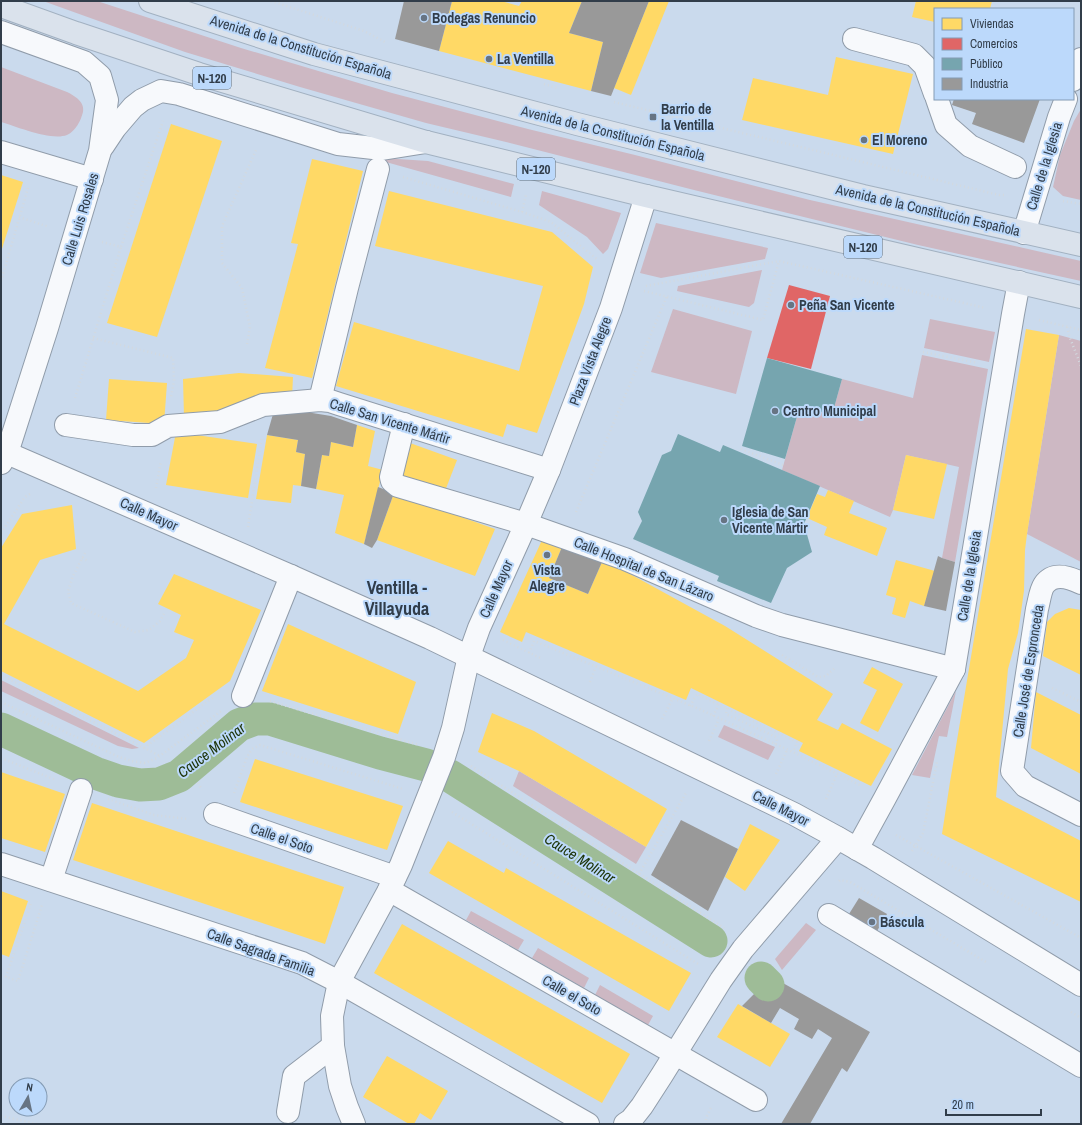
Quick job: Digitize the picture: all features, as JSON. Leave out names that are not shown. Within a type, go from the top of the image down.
[{"type":"highway","name":"Avenida de la Constitución Española","points":[[150,1],[314,54],[577,124],[863,196],[1081,245]]},
{"type":"highway","name":"N-120","points":[[1,6],[199,74],[426,142],[646,196],[1081,297]]},
{"type":"street","name":"Calle Luis Rosales","points":[[1,32],[84,62],[100,76],[107,100],[100,151],[92,179],[47,328],[4,458]]},
{"type":"street","points":[[854,39],[914,55],[925,66],[934,91]]},
{"type":"street","points":[[1074,77],[1081,59]]},
{"type":"street","points":[[100,151],[115,128],[132,107],[142,100],[161,91],[179,94],[338,144],[382,149],[426,142]]},
{"type":"street","points":[[937,100],[946,125],[970,146],[1015,167]]},
{"type":"street","name":"Calle de la Iglesia","points":[[1024,233],[1059,117],[1066,100]]},
{"type":"street","points":[[1,152],[92,179]]},
{"type":"street","points":[[320,400],[378,169]]},
{"type":"street","name":"Plaza Vista Alegre","points":[[526,524],[611,308],[626,286],[646,196]]},
{"type":"street","name":"Calle de la Iglesia","points":[[857,849],[954,669],[1012,314],[1019,282]]},
{"type":"street","name":"Calle San Vicente Mártir","points":[[66,425],[134,435],[152,435],[168,426],[220,422],[263,405],[320,400],[339,404],[548,470]]},
{"type":"street","name":"Calle Hospital de San Lázaro","points":[[404,424],[391,477],[395,484],[407,489],[526,524],[625,559],[756,616],[782,625],[954,669]]},
{"type":"street","name":"Calle Mayor","points":[[4,458],[291,576],[469,656],[780,808],[857,849],[1081,985]]},
{"type":"street","name":"Calle Mayor","points":[[469,656],[479,628],[526,524]]},
{"type":"street","points":[[243,696],[291,576]]},
{"type":"street","name":"Calle José de Espronceda","points":[[1081,583],[1066,577],[1055,577],[1043,586],[1037,609],[1012,771],[1025,786],[1081,815]]},
{"type":"street","points":[[354,1124],[346,1107],[341,1091],[333,1046],[332,1016],[339,982],[401,865],[430,790],[446,754],[469,656]]},
{"type":"street","points":[[51,880],[81,790]]},
{"type":"street","name":"Calle el Soto","points":[[215,814],[392,883],[676,1054],[756,1100]]},
{"type":"street","points":[[625,1124],[642,1106],[728,970],[743,950],[794,892],[838,838]]},
{"type":"street","name":"Calle Sagrada Familia","points":[[1,864],[302,963],[339,982],[588,1124]]},
{"type":"street","points":[[829,915],[1081,1066]]},
{"type":"street","points":[[288,1112],[294,1076],[333,1046]]},
{"type":"path","points":[[271,1],[364,31],[387,43]]},
{"type":"path","points":[[538,83],[561,89]]},
{"type":"path","points":[[613,102],[999,195],[1010,195]]},
{"type":"path","points":[[66,425],[121,247],[164,120],[167,118]]},
{"type":"path","points":[[247,344],[250,327],[242,288],[222,263],[222,226],[269,122]]},
{"type":"path","points":[[1,281],[36,163]]},
{"type":"path","points":[[378,169],[551,222],[599,261],[605,268],[602,279],[763,320],[779,261]]},
{"type":"path","points":[[19,217],[121,247]]},
{"type":"path","points":[[626,286],[779,261],[1081,330]]},
{"type":"path","points":[[574,518],[667,296]]},
{"type":"path","points":[[1067,327],[1081,366]]},
{"type":"path","points":[[93,338],[173,358],[174,381],[168,426]]},
{"type":"path","points":[[923,352],[1004,368]]},
{"type":"path","points":[[247,534],[260,446]]},
{"type":"path","points":[[741,449],[783,465]]},
{"type":"path","points":[[1,533],[25,497],[33,492]]},
{"type":"path","points":[[1,525],[5,528]]},
{"type":"path","points":[[85,553],[73,576],[68,591],[71,603],[135,632],[149,630],[160,621],[166,612]]},
{"type":"path","points":[[82,558],[88,562]]},
{"type":"path","points":[[529,653],[534,641],[596,666],[673,698],[793,752],[885,798]]},
{"type":"path","points":[[590,682],[596,666]]},
{"type":"path","points":[[1,675],[160,756]]},
{"type":"path","points":[[1048,686],[1081,702]]},
{"type":"path","points":[[1,702],[119,757],[145,763],[160,756],[243,696],[248,694],[446,754],[728,931]]},
{"type":"path","points":[[690,706],[697,694],[797,742],[793,752]]},
{"type":"path","points":[[144,748],[215,696]]},
{"type":"path","points":[[662,718],[673,698]]},
{"type":"path","points":[[713,716],[718,704]]},
{"type":"path","points":[[727,708],[726,714],[776,738],[775,744]]},
{"type":"path","points":[[709,741],[719,719]]},
{"type":"path","points":[[1,758],[81,790],[154,815],[206,821],[232,800],[247,757],[252,749],[260,745],[430,790],[703,966]]},
{"type":"path","points":[[776,774],[787,750]]},
{"type":"path","points":[[826,799],[837,774]]},
{"type":"path","points":[[198,783],[202,789]]},
{"type":"path","points":[[639,874],[688,790]]},
{"type":"path","points":[[1,975],[18,981],[51,880]]},
{"type":"path","points":[[6,977],[32,898]]},
{"type":"path","points":[[880,899],[987,963]]},
{"type":"path","points":[[1068,1010],[1081,1018]]},
{"type":"path","points":[[1,1116],[37,1124]]},
{"type":"shaded area","points":[[43,1],[97,1],[241,48],[392,93],[528,129],[810,200],[1081,261],[1081,281],[918,245],[426,123],[185,52]]},
{"type":"shaded area","points":[[1,67],[67,92],[76,97],[81,102],[83,108],[78,125],[67,135],[52,136],[34,133],[1,122]]},
{"type":"shaded area","points":[[1081,109],[1081,200],[1063,196],[1053,187],[1060,155],[1074,121]]},
{"type":"shaded area","points":[[368,157],[428,161],[514,184],[511,197]]},
{"type":"shaded area","points":[[542,191],[621,213],[608,249],[603,254],[587,237],[539,205]]},
{"type":"shaded area","points":[[656,223],[768,248],[765,259],[661,278],[640,273]]},
{"type":"shaded area","points":[[762,270],[754,303],[749,307],[677,291],[678,286]]},
{"type":"shaded area","points":[[673,309],[752,331],[736,394],[651,372]]},
{"type":"shaded area","points":[[930,319],[995,332],[989,362],[924,348]]},
{"type":"shaded area","points":[[1059,335],[1081,341],[1081,562],[1027,534]]},
{"type":"shaded area","points":[[922,355],[988,369],[955,562],[942,558],[959,467],[906,455],[890,517],[782,470],[800,406],[832,415],[842,379],[913,398]]},
{"type":"shaded area","points":[[1,680],[139,748],[132,749],[118,746],[1,691]]},
{"type":"shaded area","points":[[956,691],[947,737],[939,736],[930,778],[912,775]]},
{"type":"shaded area","points":[[724,725],[775,747],[768,760],[718,737]]},
{"type":"shaded area","points":[[519,771],[646,847],[636,864],[513,786]]},
{"type":"shaded area","points":[[471,911],[524,940],[518,950],[466,920]]},
{"type":"shaded area","points":[[806,923],[816,930],[782,970],[775,959]]},
{"type":"shaded area","points":[[538,948],[589,978],[584,988],[532,958]]},
{"type":"shaded area","points":[[600,985],[653,1016],[648,1025],[595,995]]},
{"type":"building: Viviendas","points":[[452,1],[501,1],[519,6],[522,1],[582,1],[569,33],[603,42],[591,91],[439,51]]},
{"type":"building: Viviendas","points":[[649,1],[669,1],[631,95],[614,88]]},
{"type":"building: Viviendas","points":[[916,1],[992,1],[990,8],[934,8],[934,22],[912,17]]},
{"type":"building: Viviendas","points":[[836,57],[913,74],[893,154],[742,120],[753,78],[828,95]]},
{"type":"building: Viviendas","points":[[171,124],[222,141],[157,337],[107,323]]},
{"type":"building: Viviendas","points":[[312,159],[363,171],[312,378],[265,368],[298,244],[291,243]]},
{"type":"building: Viviendas","points":[[1,175],[23,182],[1,252]]},
{"type":"building: Viviendas","points":[[389,191],[552,232],[593,267],[584,304],[537,433],[507,424],[503,437],[336,386],[354,322],[519,371],[543,286],[375,246]]},
{"type":"building: Viviendas","points":[[1026,329],[1059,335],[1027,534],[1024,591],[1018,633],[1008,669],[996,797],[1081,841],[1081,902],[942,834]]},
{"type":"building: Viviendas","points":[[239,373],[293,377],[292,398],[221,413],[184,417],[183,379]]},
{"type":"building: Viviendas","points":[[109,379],[167,383],[164,424],[106,420]]},
{"type":"building: Viviendas","points":[[357,425],[375,431],[368,466],[383,470],[364,544],[335,533],[344,495],[316,489],[322,455],[329,456],[331,442],[353,447]]},
{"type":"building: Viviendas","points":[[176,432],[257,444],[248,498],[166,485]]},
{"type":"building: Viviendas","points":[[267,435],[298,440],[296,452],[305,454],[301,486],[293,485],[291,503],[256,499]]},
{"type":"building: Viviendas","points":[[410,443],[457,460],[445,491],[399,475]]},
{"type":"building: Viviendas","points":[[906,455],[947,464],[934,519],[893,510]]},
{"type":"building: Viviendas","points":[[828,490],[854,501],[849,513],[887,528],[877,556],[824,535],[827,527],[807,518],[817,494],[825,497]]},
{"type":"building: Viviendas","points":[[394,493],[495,529],[475,576],[377,540]]},
{"type":"building: Viviendas","points":[[72,505],[76,549],[40,560],[4,624],[138,691],[186,658],[194,640],[174,632],[181,615],[158,604],[174,574],[261,610],[230,681],[144,743],[1,671],[1,548],[22,514]]},
{"type":"building: Viviendas","points":[[542,540],[562,547],[549,578],[588,594],[602,562],[621,569],[725,626],[833,694],[817,720],[838,730],[842,723],[892,749],[871,786],[799,751],[803,743],[691,688],[686,700],[526,632],[522,642],[500,632]]},
{"type":"building: Viviendas","points":[[896,560],[935,571],[924,606],[910,601],[905,618],[892,614],[896,598],[886,595]]},
{"type":"building: Viviendas","points":[[1069,608],[1081,610],[1081,675],[1043,656],[1047,622],[1055,614]]},
{"type":"building: Viviendas","points":[[288,624],[416,682],[398,734],[262,691]]},
{"type":"building: Viviendas","points":[[872,667],[903,684],[878,732],[860,723],[877,690],[863,683]]},
{"type":"building: Viviendas","points":[[1036,692],[1081,715],[1081,774],[1031,748]]},
{"type":"building: Viviendas","points":[[492,713],[534,731],[667,809],[646,847],[519,771],[478,752]]},
{"type":"building: Viviendas","points":[[255,759],[403,806],[387,850],[240,802]]},
{"type":"building: Viviendas","points":[[1,772],[65,794],[45,852],[1,838]]},
{"type":"building: Viviendas","points":[[92,803],[344,887],[325,944],[73,860]]},
{"type":"building: Viviendas","points":[[750,824],[780,840],[745,891],[725,877]]},
{"type":"building: Viviendas","points":[[448,841],[504,873],[506,868],[691,973],[669,1011],[429,873]]},
{"type":"building: Viviendas","points":[[1,891],[28,901],[9,957],[1,954]]},
{"type":"building: Viviendas","points":[[402,924],[630,1054],[602,1103],[374,973]]},
{"type":"building: Viviendas","points":[[738,1004],[790,1034],[770,1067],[717,1037]]},
{"type":"building: Viviendas","points":[[387,1056],[448,1091],[431,1120],[420,1113],[414,1124],[409,1124],[363,1097]]},
{"type":"building: Comercios","points":[[789,285],[830,296],[811,369],[767,358]]},
{"type":"building: Público","name":"Centro Municipal","points":[[767,358],[842,379],[832,415],[800,406],[785,459],[742,446]]},
{"type":"building: Público","name":"Iglesia de San Vicente Mártir","points":[[678,434],[720,452],[723,445],[820,486],[804,524],[812,552],[787,568],[771,603],[717,581],[719,576],[633,539],[642,521],[638,512],[662,455],[671,451]]},
{"type":"building: Industria","name":"Bodegas Renuncio","points":[[404,1],[452,1],[439,51],[395,39]]},
{"type":"building: Industria","points":[[582,1],[649,1],[611,96],[591,91],[603,42],[569,33]]},
{"type":"building: Industria","points":[[954,100],[1040,100],[1024,143],[972,124],[976,113],[952,105]]},
{"type":"building: Industria","points":[[275,407],[331,416],[357,425],[353,447],[331,442],[329,456],[322,455],[316,489],[301,486],[305,454],[296,452],[298,440],[267,435]]},
{"type":"building: Industria","points":[[378,487],[394,493],[377,540],[372,548],[364,544]]},
{"type":"building: Industria","points":[[562,547],[602,562],[588,594],[549,578]]},
{"type":"building: Industria","points":[[938,556],[955,562],[946,611],[924,606]]},
{"type":"building: Industria","points":[[681,820],[738,849],[708,911],[651,875]]},
{"type":"building: Industria","name":"Báscula","points":[[859,898],[887,914],[877,931],[849,914]]},
{"type":"building: Industria","points":[[774,978],[870,1032],[847,1072],[842,1068],[810,1124],[781,1124],[832,1038],[818,1029],[812,1039],[794,1029],[799,1019],[780,1008],[771,1023],[742,1006],[755,993],[758,996]]},
{"type":"waterway","name":"Cauce Molinar","points":[[1,729],[95,773],[118,781],[140,785],[159,784],[179,776],[239,725],[255,719],[270,719],[380,753],[426,765]]},
{"type":"waterway","name":"Cauce Molinar","points":[[450,776],[711,941]]},
{"type":"waterway","name":"Cauce Molinar","points":[[761,978],[768,985]]},
{"type":"place","name":"Bodegas Renuncio","points":[[424,18]]},
{"type":"place","name":"La Ventilla","points":[[489,59]]},
{"type":"place","name":"Barrio de la Ventilla","points":[[653,117]]},
{"type":"place","name":"El Moreno","points":[[864,140]]},
{"type":"place","name":"Peña San Vicente","points":[[791,305]]},
{"type":"place","name":"Centro Municipal","points":[[775,411]]},
{"type":"place","name":"Iglesia de San Vicente Mártir","points":[[724,520]]},
{"type":"place","name":"Vista Alegre","points":[[547,555]]},
{"type":"place","name":"Báscula","points":[[872,922]]},
{"type":"district","name":"Ventilla - Villayuda","points":[[397,597]]}]
